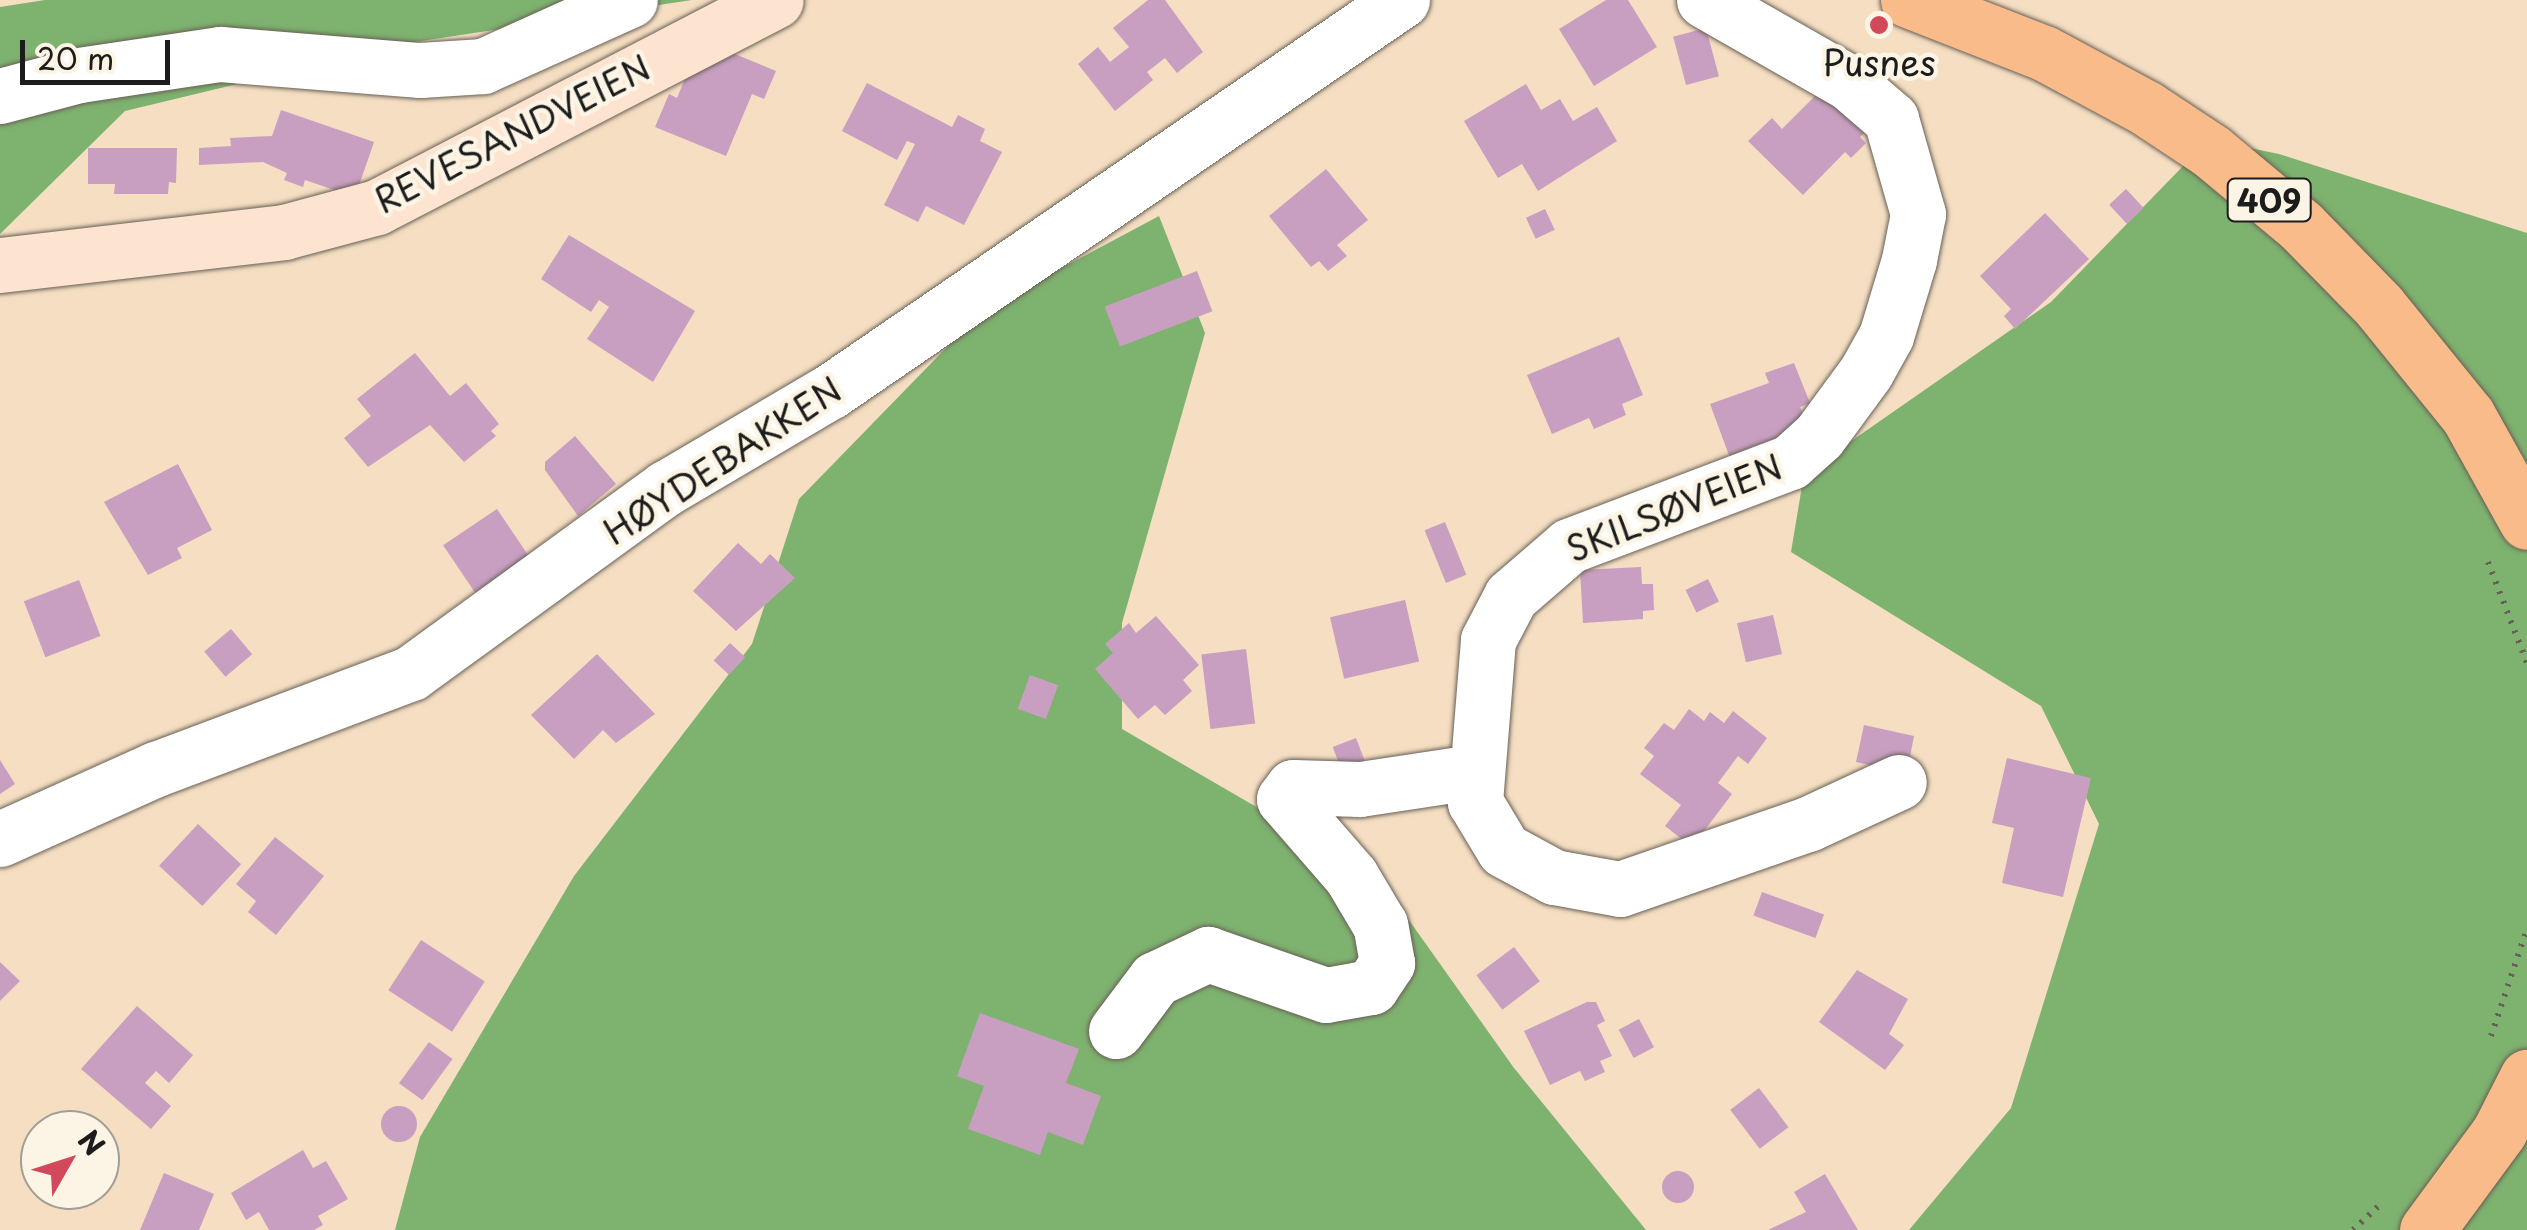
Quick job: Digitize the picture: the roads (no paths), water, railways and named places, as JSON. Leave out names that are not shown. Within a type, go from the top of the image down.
[{"type":"main road","name":"REVESANDVEIEN","points":[[0,265],[284,232],[377,207],[776,0]]},
{"type":"main road","name":"409","points":[[1908,0],[2044,53],[2146,108],[2210,150],[2286,214],[2379,306],[2468,416],[2504,532]]},
{"type":"main road","points":[[2406,1215],[2499,1132],[2508,1059]]},
{"type":"street","points":[[0,96],[80,75],[220,54],[420,70],[484,66],[630,0]]},
{"type":"street","name":"HØYDEBAKKEN","points":[[0,840],[156,769],[411,673],[666,488],[831,391],[1402,0]]},
{"type":"street","name":"SKILSØVEIEN","points":[[1704,0],[1848,82],[1891,120],[1918,214],[1910,260],[1886,336],[1866,372],[1819,436],[1790,462],[1569,546],[1511,596],[1488,640],[1473,772],[1474,802],[1504,850],[1554,878],[1620,889],[1808,824],[1900,782]]},
{"type":"street","points":[[1116,1031],[1155,979],[1208,954],[1326,995],[1350,996],[1371,987],[1387,963],[1380,925],[1350,876],[1284,800],[1293,787],[1360,788],[1473,772]]},
{"type":"place","name":"Pusnes","points":[[1879,25]]}]
